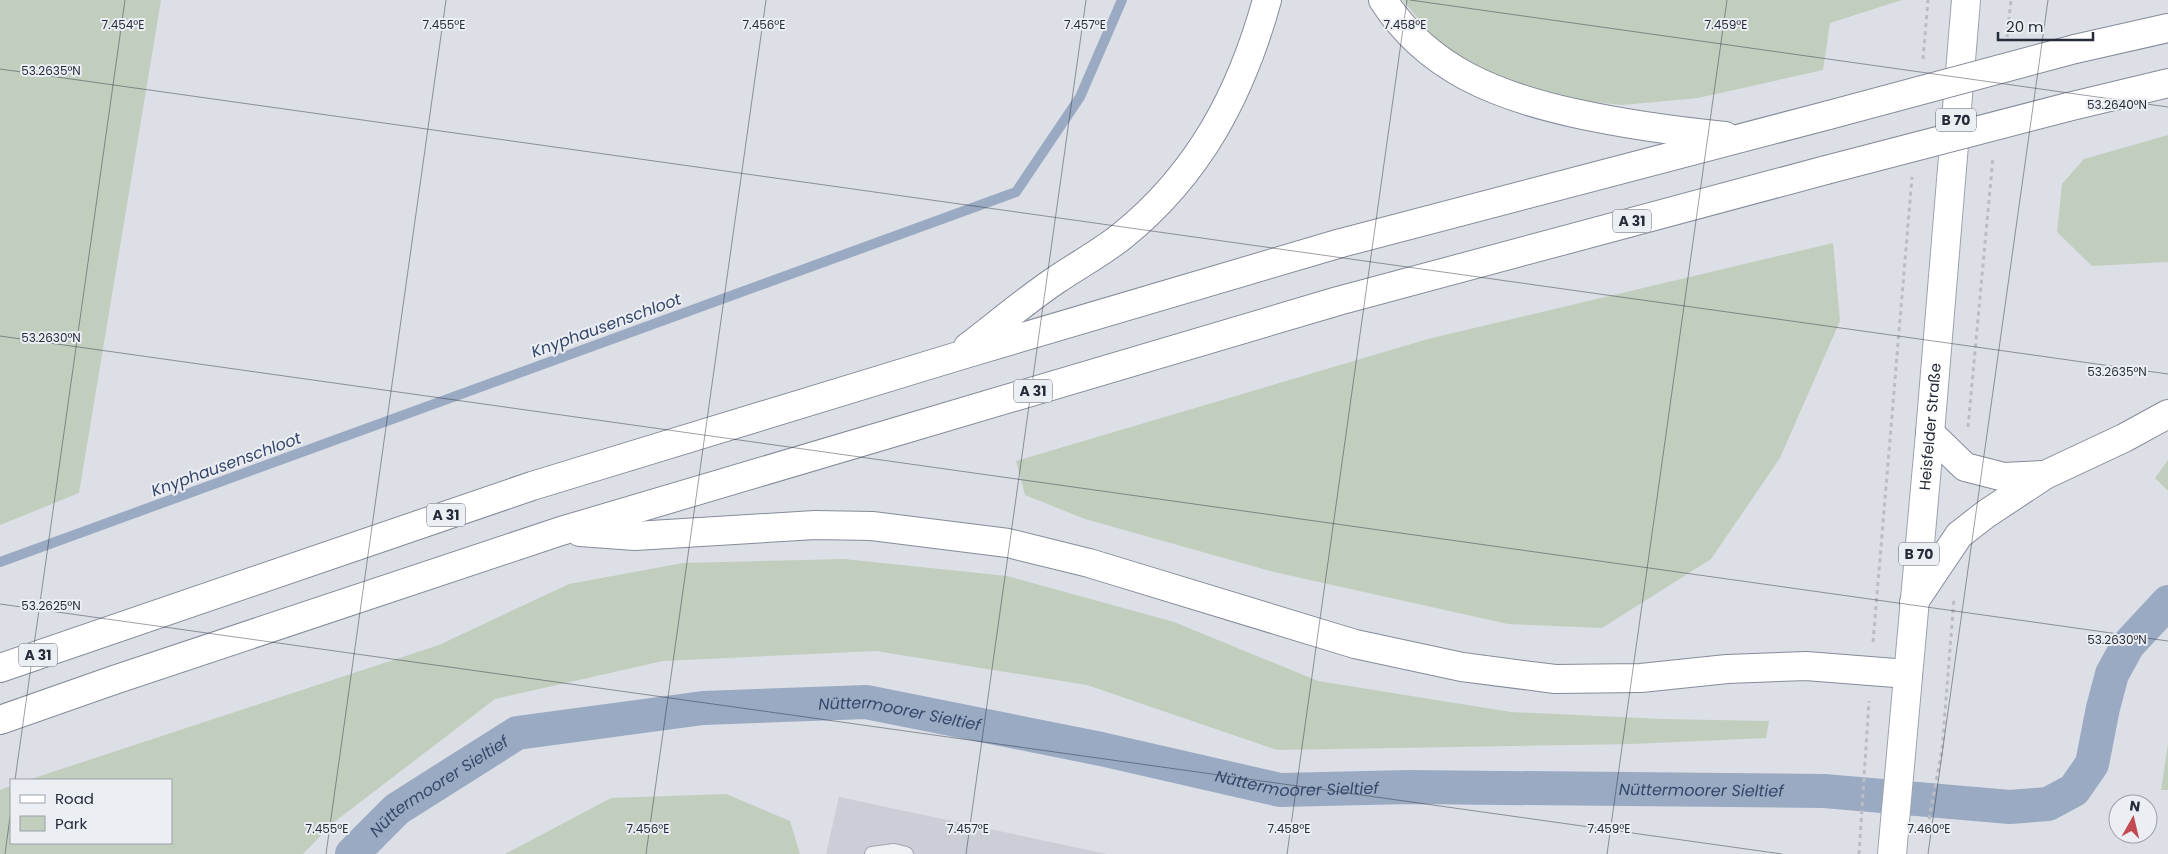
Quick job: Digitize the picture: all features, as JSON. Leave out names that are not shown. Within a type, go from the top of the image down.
[{"type":"main road","points":[[955,357],[1056,280],[1090,260],[1123,235],[1180,179],[1218,125],[1232,98],[1245,68],[1267,0]]},
{"type":"main road","points":[[1383,0],[1401,23],[1433,54],[1452,69],[1494,90],[1545,107],[1609,121],[1682,132],[1744,137]]},
{"type":"main road","name":"Heisfelder Straße","points":[[1893,845],[1966,0]]},
{"type":"main road","name":"A 31","points":[[0,668],[532,486],[955,357],[1341,243],[2075,49],[2168,28]]},
{"type":"main road","name":"A 31","points":[[0,720],[114,680],[561,531],[1338,301],[1826,170],[2168,83]]},
{"type":"main road","points":[[1914,602],[1959,535],[1986,514],[2045,475],[2124,438],[2168,414]]},
{"type":"main road","points":[[1930,433],[1965,467],[2004,477],[2045,475]]},
{"type":"main road","points":[[561,531],[635,536],[815,525],[863,526],[924,531],[1008,543],[1089,563],[1355,644],[1462,667],[1555,679],[1641,678],[1727,669],[1806,666],[1908,674]]},
{"type":"lane","points":[[872,854],[894,851],[906,854]]},
{"type":"path","points":[[1859,854],[1870,671],[1911,192]]},
{"type":"path","points":[[1926,838],[1937,775]]},
{"type":"shaded area","points":[[839,797],[1107,854],[826,854]]},
{"type":"green space","points":[[0,0],[161,0],[79,493],[0,525]]},
{"type":"green space","points":[[1403,0],[1902,0],[1830,23],[1823,70],[1698,98],[1622,105],[1566,99],[1525,90],[1473,68],[1432,36]]},
{"type":"green space","points":[[2168,135],[2168,262],[2092,266],[2057,232],[2062,184],[2084,159]]},
{"type":"green space","points":[[1833,243],[1840,321],[1780,458],[1711,559],[1602,628],[1508,624],[1274,572],[1085,519],[1025,495],[1016,461],[1428,339]]},
{"type":"green space","points":[[2168,460],[2168,491],[2155,478]]},
{"type":"green space","points":[[844,559],[1007,576],[1174,622],[1318,681],[1511,712],[1662,719],[1769,721],[1766,738],[1632,744],[1277,750],[1087,685],[876,651],[663,661],[495,699],[333,823],[303,854],[0,854],[0,790],[10,786],[10,844],[172,844],[172,779],[31,779],[439,645],[569,584],[683,563]]},
{"type":"green space","points":[[2168,744],[2168,790],[2161,790]]},
{"type":"green space","points":[[726,794],[790,821],[800,854],[505,854],[611,798]]},
{"type":"waterway","name":"Knyphausenschloot","points":[[0,562],[1016,192],[1080,97],[1122,0]]},
{"type":"waterway","name":"Nüttermoorer Sieltief","points":[[352,854],[397,809],[517,733],[703,708],[866,702],[1101,749],[1280,790],[1409,787],[1824,791],[2010,807],[2048,804],[2074,790],[2092,764],[2112,674],[2128,645],[2168,602]]}]
